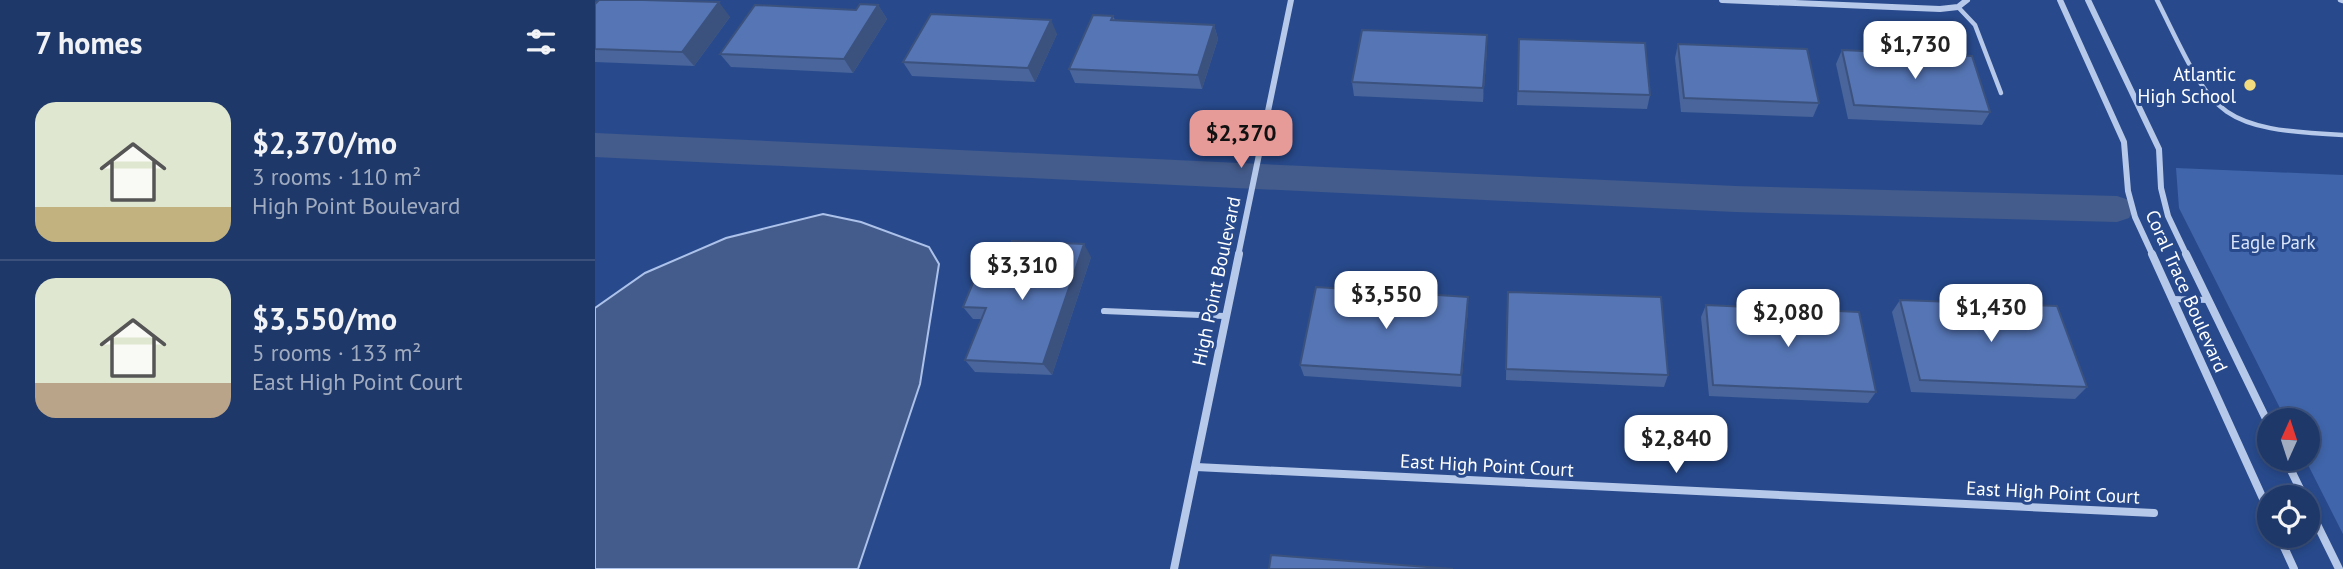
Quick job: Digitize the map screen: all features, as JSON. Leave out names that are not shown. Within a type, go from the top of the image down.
[{"type":"street","name":"High Point Boulevard","points":[[1174,569],[1291,0]]},
{"type":"street","points":[[1722,0],[1940,9],[1958,7],[1968,0]]},
{"type":"street","name":"Coral Trace Boulevard","points":[[2060,0],[2124,142],[2128,191],[2135,217],[2257,485]]},
{"type":"street","name":"Coral Trace Boulevard","points":[[2088,0],[2159,149],[2161,188],[2168,216],[2261,408]]},
{"type":"street","name":"East High Point Court","points":[[1196,467],[2154,513]]},
{"type":"street","points":[[2320,530],[2339,569]]},
{"type":"street","points":[[2284,548],[2294,569]]},
{"type":"lane","points":[[2157,0],[2208,98],[2227,111],[2269,130],[2343,135]]},
{"type":"lane","points":[[1958,7],[1975,25],[2001,93]]},
{"type":"lane","points":[[2173,299],[2208,300]]},
{"type":"lane","points":[[1104,311],[1224,316]]},
{"type":"green space","name":"Eagle Park","points":[[2176,168],[2343,175],[2343,534],[2311,471],[2321,471],[2321,408],[2280,408],[2179,208]]},
{"type":"shaded area","points":[[823,214],[861,222],[929,247],[939,264],[920,384],[858,569],[595,569],[595,308],[645,273],[726,238]]},
{"type":"building","points":[[599,0],[719,2],[682,52],[595,49],[595,4]]},
{"type":"building","points":[[860,4],[878,5],[844,59],[720,54],[755,5],[856,10]]},
{"type":"building","points":[[931,14],[1051,20],[1028,68],[903,62]]},
{"type":"building","points":[[1093,15],[1113,16],[1111,20],[1214,25],[1198,75],[1069,69]]},
{"type":"building","points":[[1362,30],[1487,35],[1483,88],[1352,82]]},
{"type":"building","points":[[1519,39],[1645,43],[1650,95],[1518,91]]},
{"type":"building","points":[[1678,44],[1807,49],[1819,103],[1684,98]]},
{"type":"building","points":[[1842,50],[1972,56],[1990,112],[1854,105]]},
{"type":"building","points":[[1012,241],[1084,244],[1043,364],[965,360],[986,308],[963,307],[977,273],[1000,274]]},
{"type":"building","points":[[1316,287],[1468,297],[1461,375],[1300,365]]},
{"type":"building","points":[[1508,292],[1661,297],[1668,375],[1506,369]]},
{"type":"building","points":[[1900,300],[2057,306],[2087,387],[1920,380]]},
{"type":"building","points":[[1706,305],[1859,312],[1876,392],[1713,385]]},
{"type":"building","points":[[1271,555],[1453,569],[1269,569]]},
{"type":"waterway","points":[[595,145],[1735,199],[2117,209]]},
{"type":"place","name":"Atlantic High School","points":[[2250,85]]}]
